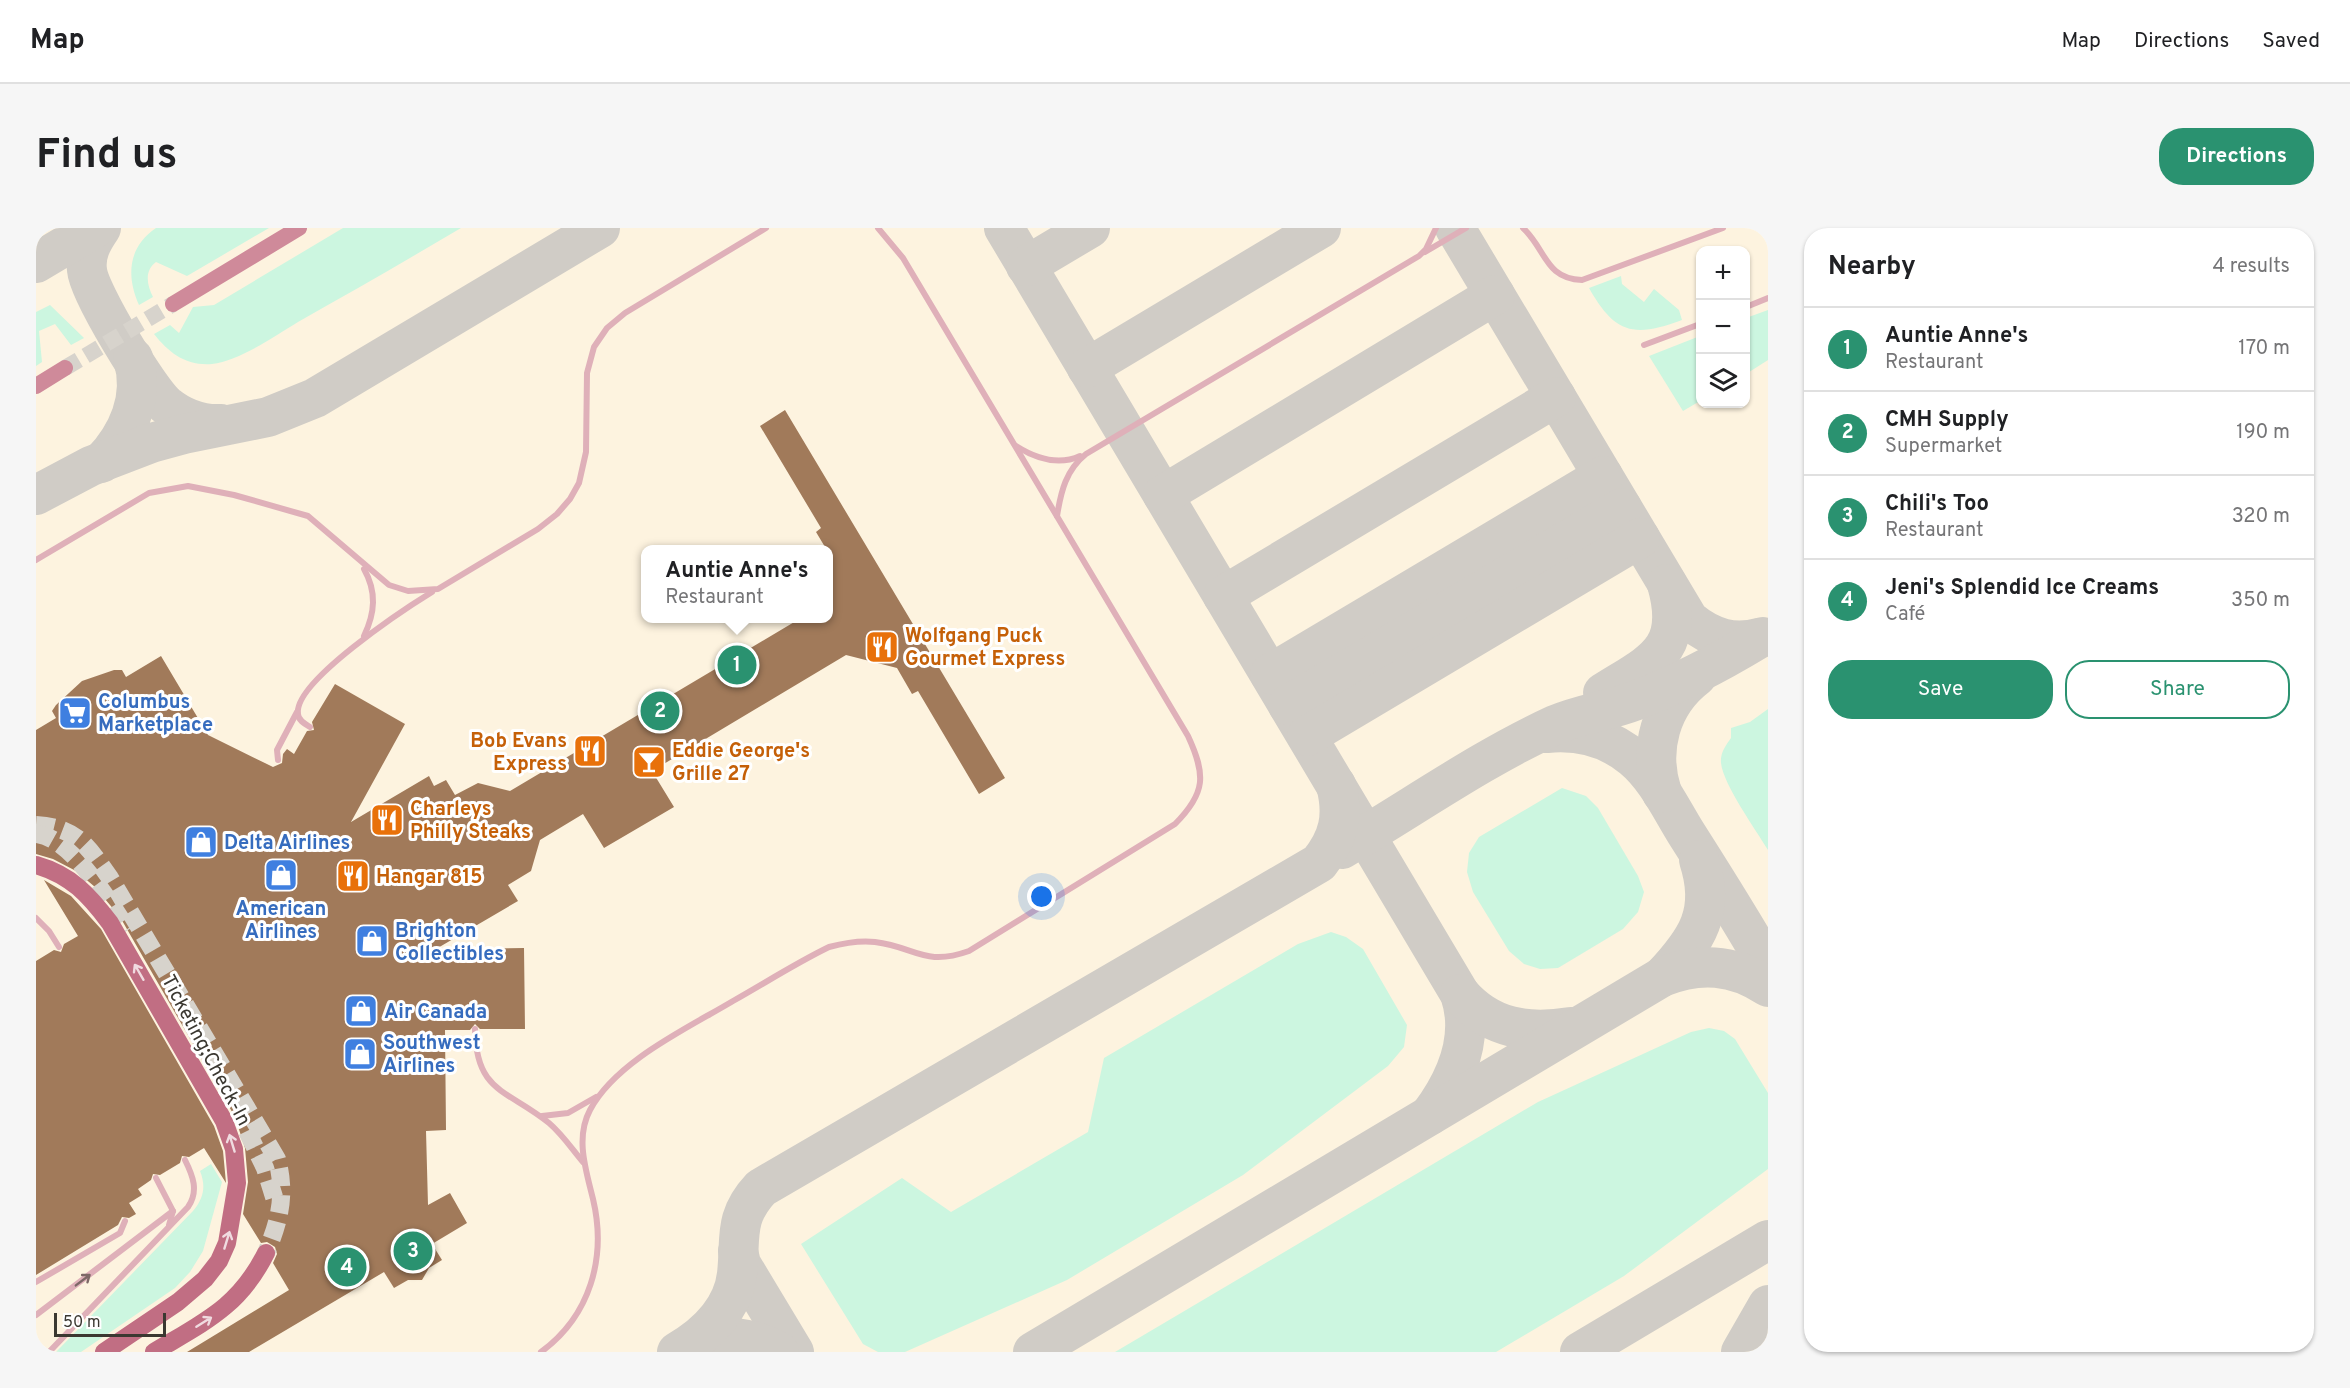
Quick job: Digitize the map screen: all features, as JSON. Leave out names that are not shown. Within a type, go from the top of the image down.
[{"type":"main road","name":"Ticketing;Check-In","points":[[36,865],[67,877],[85,891],[110,923],[224,1121],[237,1166],[236,1201],[227,1243],[219,1261],[205,1279],[171,1308],[104,1352]]},
{"type":"main road","points":[[154,1352],[225,1308],[255,1275],[267,1252]]},
{"type":"street","points":[[173,304],[299,228]]},
{"type":"street","points":[[36,386],[65,368]]},
{"type":"lane","points":[[278,760],[277,750],[313,681],[399,612],[538,529],[557,514],[570,499],[579,483],[586,452],[587,373],[594,347],[607,328],[625,313],[766,228]]},
{"type":"lane","points":[[539,1116],[568,1113],[587,1104],[621,1074],[665,1041],[829,947],[849,942],[873,941],[932,958],[950,957],[969,951],[1175,824],[1189,810],[1198,796],[1201,777],[1197,755],[903,258],[878,228]]},
{"type":"lane","points":[[1419,256],[1432,239],[1436,228]]},
{"type":"lane","points":[[1057,516],[1064,482],[1076,462],[1086,454],[1466,228]]},
{"type":"lane","points":[[1523,228],[1556,273],[1571,280],[1582,280],[1718,229]]},
{"type":"lane","points":[[1750,305],[1768,298]]},
{"type":"lane","points":[[1644,345],[1696,326]]},
{"type":"lane","points":[[1014,445],[1035,457],[1049,460],[1073,459],[1086,454]]},
{"type":"lane","points":[[36,560],[149,493],[188,486],[234,495],[308,516],[382,580],[398,589],[415,591],[438,589]]},
{"type":"lane","points":[[359,561],[369,579],[374,601],[373,614],[362,641]]},
{"type":"lane","points":[[297,711],[298,718],[310,727]]},
{"type":"lane","points":[[36,918],[59,947]]},
{"type":"lane","points":[[475,1029],[477,1057],[482,1071],[493,1084],[539,1116],[562,1136],[583,1163]]},
{"type":"lane","points":[[541,1352],[560,1337],[582,1309],[592,1284],[599,1233],[583,1163],[585,1127],[589,1112],[606,1089]]},
{"type":"lane","points":[[49,1352],[158,1240],[194,1198],[192,1173],[186,1160]]},
{"type":"lane","points":[[156,1178],[173,1211],[170,1224],[158,1240]]},
{"type":"lane","points":[[36,1315],[173,1211]]},
{"type":"lane","points":[[36,1282],[120,1233],[125,1221]]},
{"type":"shaded area","points":[[36,228],[1768,228],[1768,1352],[36,1352]]},
{"type":"green space","points":[[156,228],[269,228],[187,276],[156,262],[148,274],[149,288],[153,297],[139,305],[132,283],[132,263],[140,244]]},
{"type":"green space","points":[[343,228],[461,228],[256,347],[223,362],[203,364],[186,360],[172,352],[154,334],[170,325],[179,333],[193,307],[214,305]]},
{"type":"green space","points":[[1621,276],[1622,284],[1644,302],[1654,289],[1679,310],[1682,320],[1665,326],[1638,330],[1617,323],[1598,303],[1589,288]]},
{"type":"green space","points":[[50,305],[84,338],[71,345],[55,324],[39,331],[42,362],[36,366],[36,312]]},
{"type":"green space","points":[[1768,310],[1768,360],[1750,371],[1750,354],[1750,317]]},
{"type":"green space","points":[[1696,338],[1696,403],[1683,411],[1649,356]]},
{"type":"green space","points":[[1768,709],[1768,850],[1728,783],[1723,772],[1721,756],[1731,738],[1731,728],[1750,722]]},
{"type":"green space","points":[[1562,788],[1586,796],[1598,808],[1638,876],[1644,892],[1638,912],[1623,929],[1558,968],[1540,969],[1524,964],[1509,951],[1473,892],[1467,872],[1469,853],[1479,837]]},
{"type":"green space","points":[[1331,932],[1346,937],[1363,949],[1407,1025],[1404,1047],[1388,1066],[1243,1175],[1067,1280],[905,1352],[878,1352],[863,1344],[801,1244],[902,1178],[951,1212],[1088,1132],[1104,1058],[1298,944]]},
{"type":"green space","points":[[1709,1028],[1724,1031],[1735,1039],[1768,1093],[1768,1169],[1624,1276],[1496,1352],[1115,1352],[1538,1102],[1691,1032]]},
{"type":"green space","points":[[211,1164],[222,1182],[203,1251],[190,1272],[175,1288],[81,1352],[56,1352],[193,1211],[203,1192],[200,1171]]},
{"type":"building","points":[[785,410],[1005,778],[979,794],[918,691],[912,694],[897,668],[846,655],[652,771],[674,807],[604,848],[583,814],[540,840],[531,871],[508,885],[518,901],[436,949],[524,948],[525,1029],[480,1029],[475,1024],[470,1030],[445,1030],[446,1130],[426,1131],[428,1205],[450,1193],[467,1223],[432,1244],[442,1260],[429,1268],[422,1280],[408,1280],[394,1288],[384,1272],[249,1352],[187,1352],[289,1290],[273,1263],[277,1254],[275,1247],[267,1242],[261,1243],[243,1214],[248,1182],[245,1148],[235,1117],[120,917],[95,887],[76,871],[53,859],[36,854],[36,730],[56,718],[52,711],[56,705],[82,681],[114,670],[122,670],[126,677],[161,656],[208,735],[273,767],[282,763],[283,754],[287,749],[294,754],[307,731],[314,730],[312,722],[335,684],[405,724],[351,822],[429,776],[434,786],[446,780],[455,795],[478,783],[510,791],[793,623],[833,623],[833,545],[824,545],[816,532],[821,528],[760,426]]},
{"type":"building","points":[[44,880],[71,896],[101,929],[214,1126],[223,1151],[226,1183],[204,1148],[189,1157],[182,1156],[180,1163],[160,1175],[153,1174],[151,1180],[138,1189],[142,1195],[129,1203],[136,1214],[129,1218],[122,1217],[118,1225],[36,1275],[36,961],[54,950],[61,952],[64,944],[78,936]]},
{"type":"taxiway","points":[[36,263],[95,228]]},
{"type":"taxiway","points":[[101,228],[90,248],[87,270],[98,299],[120,340],[146,380],[166,405],[192,420],[221,424]]},
{"type":"taxiway","points":[[36,495],[91,466],[151,443],[268,417],[315,398],[600,228]]},
{"type":"taxiway","points":[[1004,228],[1460,994],[1464,1010],[1464,1042],[1455,1073],[1430,1115]]},
{"type":"taxiway","points":[[1026,266],[1090,228]]},
{"type":"taxiway","points":[[1087,368],[1321,228]]},
{"type":"taxiway","points":[[1455,228],[1689,620],[1706,632],[1724,639],[1742,640],[1763,637]]},
{"type":"taxiway","points":[[1163,495],[1495,295]]},
{"type":"taxiway","points":[[101,463],[119,440],[132,415],[137,387],[133,358]]},
{"type":"taxiway","points":[[1223,596],[1556,397]]},
{"type":"taxiway","points":[[1270,674],[1603,476]]},
{"type":"taxiway","points":[[1288,705],[1622,508]]},
{"type":"taxiway","points":[[1307,736],[1640,538]]},
{"type":"taxiway","points":[[1603,693],[1650,663],[1668,640],[1672,625],[1672,607],[1667,584]]},
{"type":"taxiway","points":[[1342,849],[1527,738],[1565,721],[1624,704],[1667,688],[1760,638]]},
{"type":"taxiway","points":[[1662,793],[1656,761],[1660,729],[1674,700],[1697,676]]},
{"type":"taxiway","points":[[1547,733],[1581,734],[1603,740],[1633,758],[1649,774],[1768,967]]},
{"type":"taxiway","points":[[677,1352],[708,1329],[730,1299],[737,1274],[742,1219],[752,1199],[761,1188],[1319,863],[1331,845],[1338,826],[1340,807],[1336,785]]},
{"type":"taxiway","points":[[1662,977],[1685,950],[1700,924],[1705,895],[1704,878],[1699,860]]},
{"type":"taxiway","points":[[1033,1352],[1662,977],[1689,969],[1716,968],[1742,974],[1768,987]]},
{"type":"taxiway","points":[[1460,994],[1472,1006],[1497,1022],[1525,1029],[1571,1027]]},
{"type":"taxiway","points":[[1580,1352],[1768,1240]]},
{"type":"taxiway","points":[[738,1251],[741,1264],[794,1352]]},
{"type":"taxiway","points":[[1741,1352],[1768,1305]]},
{"type":"taxiway","points":[[686,1347],[710,1340],[733,1338],[757,1342],[779,1352]]},
{"type":"tunnel","points":[[65,368],[173,304]]},
{"type":"tunnel","points":[[36,825],[72,834],[88,848],[110,878],[277,1159],[281,1184],[280,1207],[266,1253]]},
{"type":"tunnel","points":[[36,834],[49,838],[75,858],[100,888],[128,930]]},
{"type":"tunnel","points":[[247,1131],[265,1168],[275,1200]]},
{"type":"place","name":"Wolfgang Puck Gourmet Express","points":[[882,647]]},
{"type":"place","name":"Auntie Anne's","points":[[737,665]]},
{"type":"place","name":"CMH Supply","points":[[660,711]]},
{"type":"place","name":"Columbus Marketplace","points":[[75,713]]},
{"type":"place","name":"Bob Evans Express","points":[[590,751]]},
{"type":"place","name":"Eddie George's Grille 27","points":[[649,762]]},
{"type":"place","name":"Charleys Philly Steaks","points":[[387,820]]},
{"type":"place","name":"Delta Airlines","points":[[201,842]]},
{"type":"place","name":"American Airlines","points":[[281,875]]},
{"type":"place","name":"Hangar 815","points":[[353,876]]},
{"type":"place","name":"Brighton Collectibles","points":[[372,941]]},
{"type":"place","name":"Air Canada","points":[[361,1011]]},
{"type":"place","name":"Southwest Airlines","points":[[360,1054]]},
{"type":"place","name":"Chili's Too","points":[[413,1251]]},
{"type":"place","name":"Jeni's Splendid Ice Creams","points":[[347,1267]]}]
